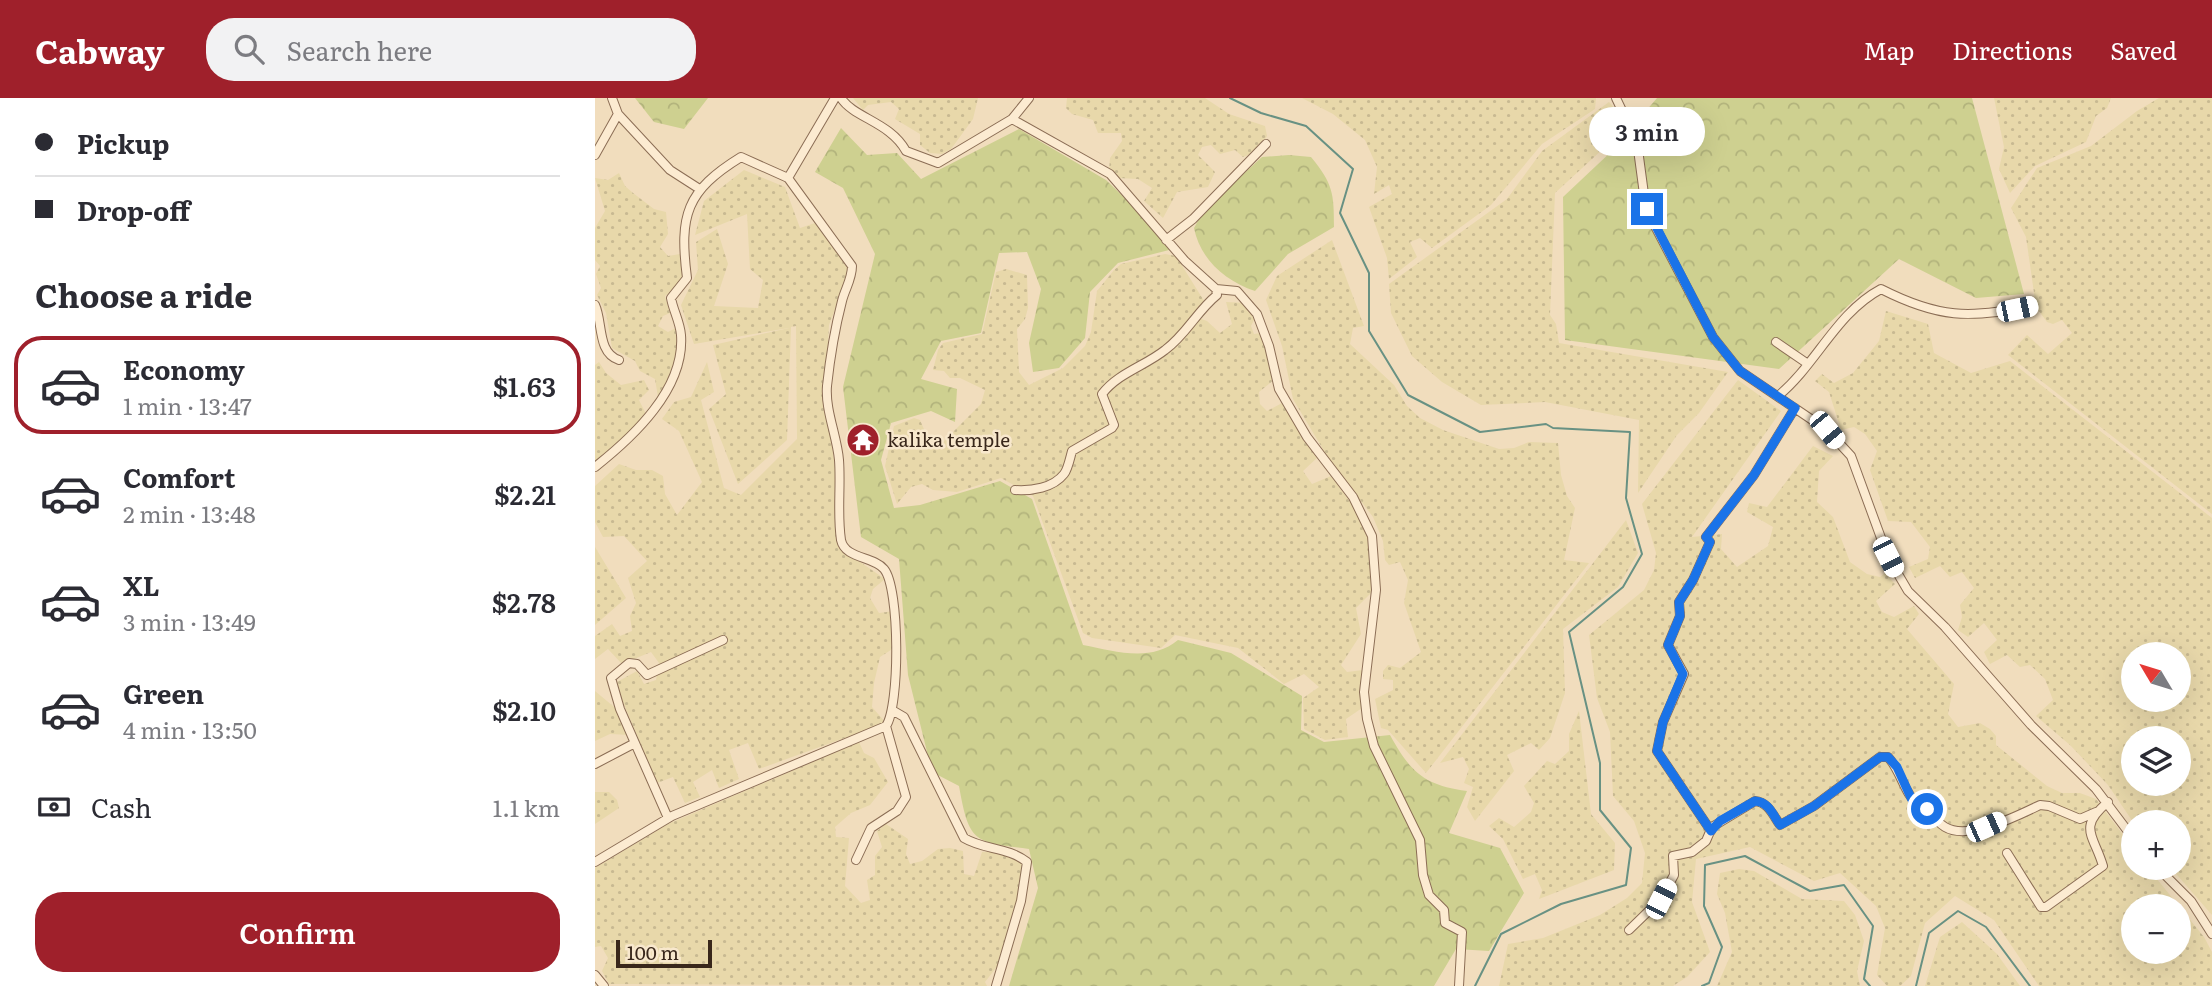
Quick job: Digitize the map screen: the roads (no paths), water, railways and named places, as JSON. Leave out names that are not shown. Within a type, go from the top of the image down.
[{"type":"street","points":[[612,98],[618,114],[670,170],[698,188]]},
{"type":"street","points":[[788,178],[835,98]]},
{"type":"street","points":[[841,98],[845,105],[871,118],[894,136],[906,151],[938,163],[1012,119],[1029,98]]},
{"type":"street","points":[[1616,98],[1637,142],[1647,209],[1673,265],[1713,337],[1740,371],[1827,430],[1851,456],[1885,549],[1908,591],[1945,627],[2031,725],[2108,803],[2121,821]]},
{"type":"street","points":[[595,155],[618,114]]},
{"type":"street","points":[[1012,119],[1110,174],[1166,240],[1216,289],[1217,295],[1165,350],[1111,384],[1102,394],[1114,425],[1072,451],[1065,473],[1033,491],[1015,490]]},
{"type":"street","points":[[1166,240],[1193,219],[1266,144]]},
{"type":"street","points":[[595,467],[628,439],[653,411],[667,389],[677,365],[681,335],[671,298],[687,278],[684,228],[698,188],[741,157],[788,178],[852,265],[842,300],[827,390],[839,460],[841,541],[851,552],[877,563],[885,570],[890,582],[895,642],[892,710],[886,726],[906,797],[897,811],[871,828],[856,860]]},
{"type":"street","points":[[1216,289],[1237,291],[1253,307],[1269,346],[1279,389],[1307,437],[1353,497],[1372,536],[1376,590],[1364,692],[1367,719],[1374,746],[1420,840],[1423,875],[1429,895],[1444,910],[1445,923],[1462,932],[1459,986]]},
{"type":"street","points":[[1778,396],[1854,307],[1881,289],[1914,305],[1956,315],[1975,317],[2032,306]]},
{"type":"street","points":[[595,305],[606,351],[611,358],[619,360]]},
{"type":"street","points":[[1776,342],[1808,364]]},
{"type":"street","points":[[1711,831],[1657,751],[1663,722],[1683,674],[1668,645],[1680,616],[1679,602],[1693,580],[1710,542],[1706,537],[1754,475],[1795,408]]},
{"type":"street","points":[[668,818],[610,682],[613,675],[629,663],[637,664],[647,675],[723,640]]},
{"type":"street","points":[[892,710],[904,717],[964,838],[974,844],[1020,857],[1028,867],[1009,952],[996,986]]},
{"type":"street","points":[[595,862],[668,818],[886,726]]},
{"type":"street","points":[[595,764],[635,743]]},
{"type":"street","points":[[1629,930],[1661,899],[1674,875],[1673,856],[1692,852],[1706,841],[1720,821],[1755,801],[1771,809],[1780,825],[1814,806],[1880,757],[1888,757],[1901,774],[1912,800],[1918,806],[1922,803],[1936,821],[1949,830],[1974,832],[2040,805],[2080,819],[2108,803]]},
{"type":"street","points":[[2007,853],[2041,906],[2048,906],[2102,866],[2089,833],[2090,820],[2096,812]]},
{"type":"street","points":[[2170,880],[2191,901],[2212,934]]},
{"type":"street","points":[[595,975],[604,986]]},
{"type":"waterway","points":[[1230,98],[1261,113],[1306,126],[1353,169],[1340,213],[1369,273],[1369,331],[1408,395],[1480,432],[1546,424],[1553,428],[1630,432],[1626,498],[1642,554],[1623,587],[1569,632],[1600,763],[1600,810],[1631,848],[1626,885],[1561,904],[1501,934],[1475,986]]},
{"type":"waterway","points":[[1702,986],[1709,983],[1722,947],[1704,906],[1705,865],[1745,856],[1810,891],[1844,885],[1873,926],[1864,979],[1870,986]]},
{"type":"waterway","points":[[1916,986],[1929,933],[1958,911],[1986,927],[2030,986]]},
{"type":"place","name":"kalika temple","points":[[863,440]]}]
